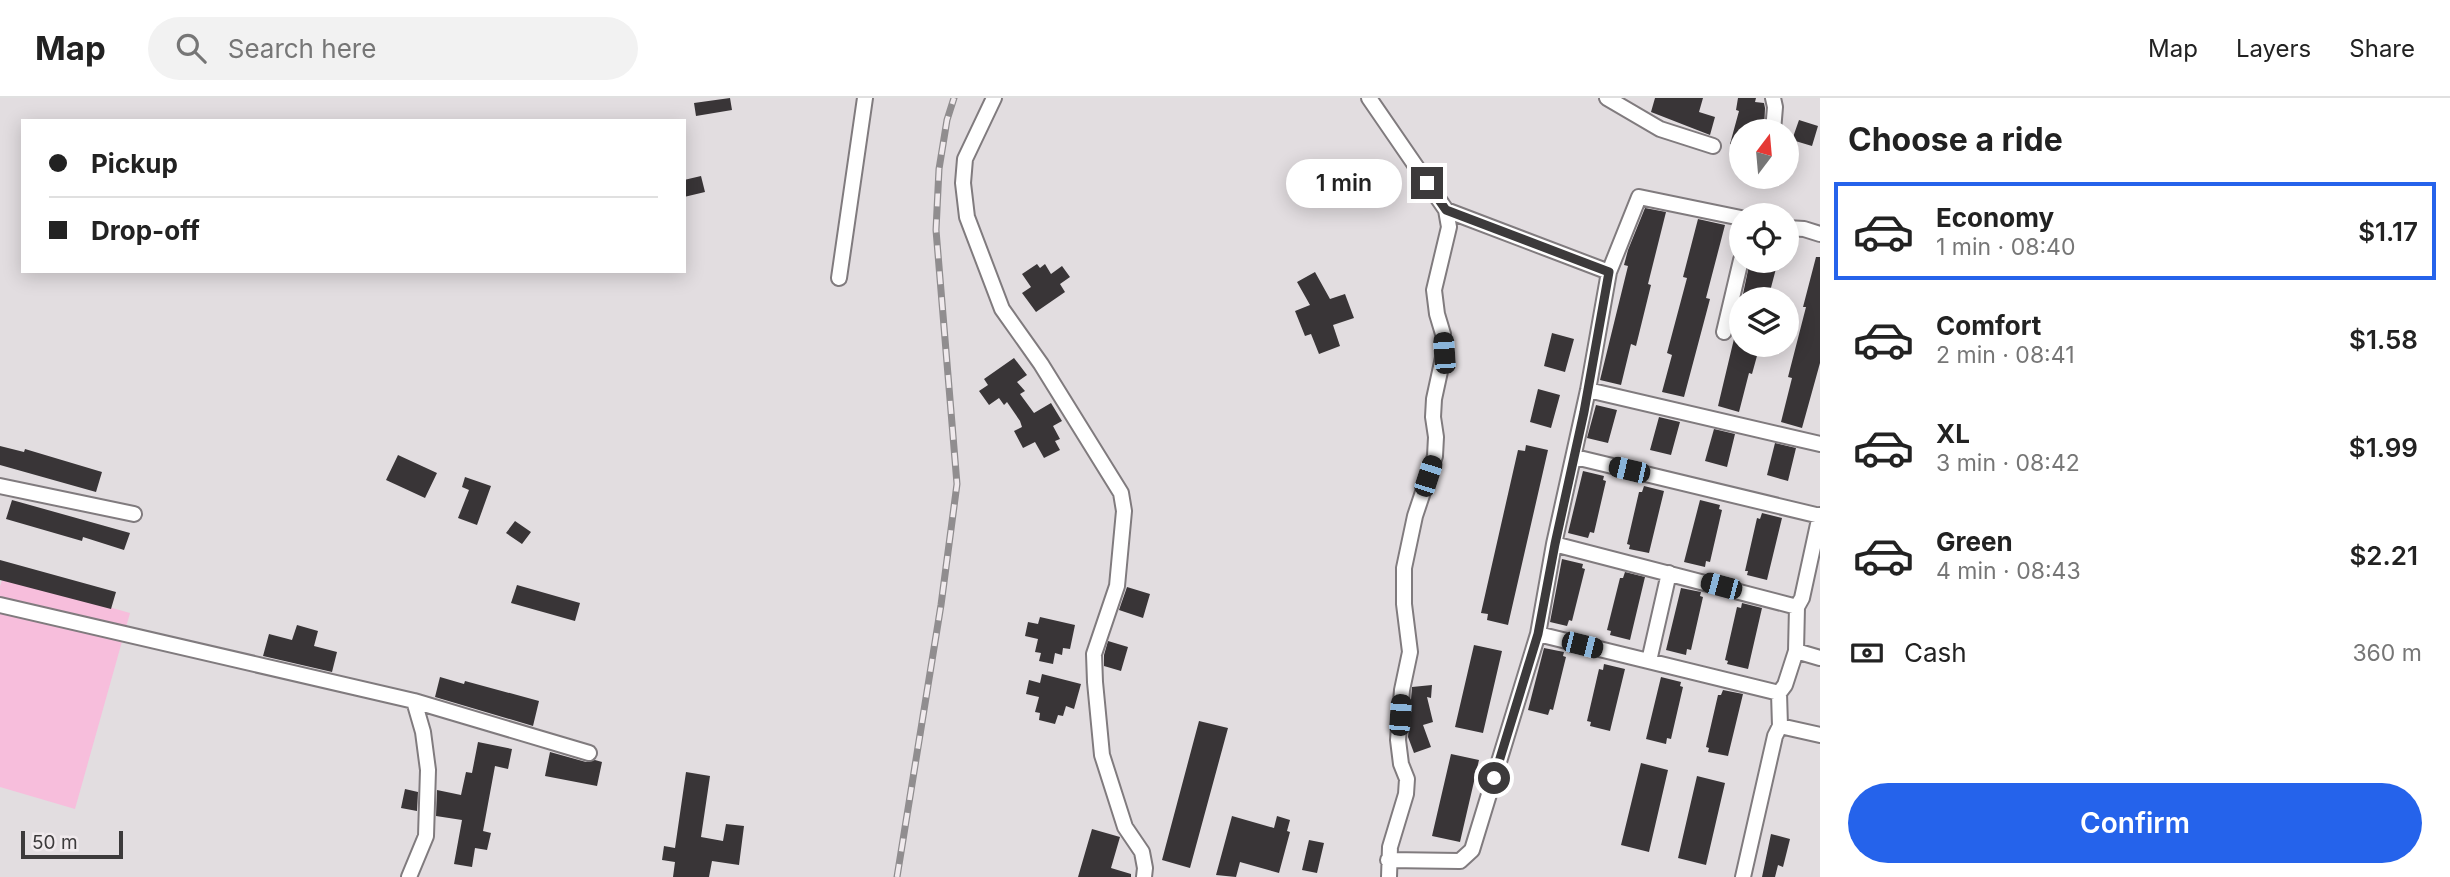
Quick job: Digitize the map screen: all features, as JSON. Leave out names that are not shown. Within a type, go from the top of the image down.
[{"type":"street","points":[[839,278],[865,98]]},
{"type":"street","points":[[994,98],[965,159],[963,183],[967,217],[1002,309],[1041,364],[1121,493],[1124,511],[1117,586],[1094,654],[1095,681],[1102,755],[1125,827],[1142,852],[1144,877]]},
{"type":"street","points":[[1369,98],[1446,210],[1449,227],[1434,290],[1444,353],[1434,399],[1435,456],[1415,516],[1404,568],[1404,604],[1410,652],[1402,690],[1398,740],[1401,764],[1407,779],[1406,794],[1390,847],[1389,877]]},
{"type":"street","points":[[1607,98],[1660,129],[1713,146]]},
{"type":"street","points":[[1773,98],[1774,119]]},
{"type":"street","points":[[1388,860],[1460,861],[1472,850],[1538,634],[1575,457],[1609,272],[1639,197],[1729,216]]},
{"type":"street","points":[[1446,210],[1609,272]]},
{"type":"street","points":[[1799,229],[1820,234]]},
{"type":"street","points":[[1724,332],[1738,273]]},
{"type":"street","points":[[1588,390],[1820,444]]},
{"type":"street","points":[[1575,457],[1820,515],[1802,598],[1797,607],[1796,651],[1785,685],[1779,693],[1780,726],[1775,736],[1743,877]]},
{"type":"street","points":[[0,486],[134,514]]},
{"type":"street","points":[[1555,544],[1797,607]]},
{"type":"street","points":[[1649,661],[1670,573]]},
{"type":"street","points":[[0,605],[414,701],[589,753]]},
{"type":"street","points":[[1538,634],[1779,693]]},
{"type":"street","points":[[1796,651],[1820,658]]},
{"type":"street","points":[[409,877],[426,836],[427,783],[423,732],[414,701]]},
{"type":"street","points":[[1780,726],[1820,735]]},
{"type":"shaded area","points":[[3,577],[130,613],[75,809],[0,787],[0,586]]},
{"type":"building","points":[[730,98],[732,110],[696,116],[694,103]]},
{"type":"building","points":[[1655,98],[1703,98],[1699,112],[1715,117],[1710,135],[1651,112]]},
{"type":"building","points":[[1738,98],[1756,98],[1755,102],[1764,103],[1765,119],[1737,119],[1739,111],[1736,110]]},
{"type":"building","points":[[1799,120],[1818,126],[1812,146],[1799,142]]},
{"type":"building","points":[[701,176],[705,192],[686,197],[686,180]]},
{"type":"building","points":[[1645,208],[1666,212],[1636,346],[1631,344],[1621,385],[1600,380],[1628,266],[1624,265]]},
{"type":"building","points":[[1698,219],[1725,225],[1706,298],[1710,299],[1684,397],[1662,392],[1672,355],[1667,353],[1687,278],[1683,277]]},
{"type":"building","points":[[1816,257],[1820,257],[1820,363],[1802,428],[1781,422],[1792,378],[1788,377],[1793,357],[1799,357],[1799,334],[1806,307],[1803,307]]},
{"type":"building","points":[[1037,264],[1040,268],[1045,264],[1051,274],[1062,266],[1070,277],[1060,284],[1065,292],[1036,312],[1022,293],[1031,287],[1022,274]]},
{"type":"building","points":[[1315,272],[1330,299],[1345,294],[1354,318],[1333,325],[1340,346],[1319,354],[1311,334],[1305,336],[1295,311],[1310,305],[1297,282]]},
{"type":"building","points":[[1747,273],[1775,273],[1771,287],[1744,287]]},
{"type":"building","points":[[1552,333],[1574,339],[1565,372],[1544,366]]},
{"type":"building","points":[[1730,357],[1757,357],[1752,374],[1749,373],[1739,412],[1718,406]]},
{"type":"building","points":[[1014,358],[1027,375],[1017,382],[1025,391],[1020,394],[1034,413],[1051,403],[1062,421],[1053,426],[1060,439],[1055,441],[1060,450],[1044,458],[1035,442],[1023,448],[1014,431],[1022,427],[1020,421],[1007,402],[1004,405],[999,398],[989,405],[979,391],[988,385],[984,379]]},
{"type":"building","points":[[1538,389],[1560,395],[1551,428],[1530,422]]},
{"type":"building","points":[[1596,405],[1617,410],[1608,443],[1587,438]]},
{"type":"building","points":[[1659,417],[1680,422],[1671,455],[1650,450]]},
{"type":"building","points":[[1714,429],[1735,434],[1727,467],[1705,461]]},
{"type":"building","points":[[1775,443],[1796,448],[1788,481],[1767,475]]},
{"type":"building","points":[[1526,445],[1548,450],[1508,625],[1487,620],[1488,614],[1481,613],[1518,450],[1525,451]]},
{"type":"building","points":[[0,446],[24,452],[25,449],[102,472],[96,492],[0,465]]},
{"type":"building","points":[[398,455],[437,473],[425,498],[386,480]]},
{"type":"building","points":[[1583,471],[1604,476],[1603,480],[1606,481],[1594,533],[1590,532],[1588,538],[1568,533]]},
{"type":"building","points":[[465,477],[491,486],[477,525],[458,518],[469,490],[462,487]]},
{"type":"building","points":[[1644,486],[1664,491],[1649,553],[1629,549],[1630,545],[1627,544],[1639,492],[1642,492]]},
{"type":"building","points":[[12,500],[130,533],[124,550],[83,537],[82,541],[6,519]]},
{"type":"building","points":[[1700,500],[1720,505],[1719,509],[1722,510],[1710,562],[1706,561],[1705,567],[1684,562]]},
{"type":"building","points":[[1762,513],[1782,518],[1767,580],[1747,575],[1748,571],[1745,571],[1757,518],[1760,519]]},
{"type":"building","points":[[515,521],[531,532],[522,544],[506,533]]},
{"type":"building","points":[[1562,559],[1583,564],[1582,568],[1585,569],[1572,621],[1569,620],[1567,626],[1550,622]]},
{"type":"building","points":[[0,560],[116,592],[111,609],[0,580]]},
{"type":"building","points":[[1625,572],[1645,577],[1630,640],[1610,635],[1611,631],[1607,630],[1620,578],[1623,578]]},
{"type":"building","points":[[517,585],[580,603],[575,621],[511,603]]},
{"type":"building","points":[[1127,587],[1150,594],[1143,618],[1119,610]]},
{"type":"building","points":[[1681,588],[1701,592],[1700,596],[1703,597],[1691,650],[1687,649],[1686,655],[1666,650]]},
{"type":"building","points":[[1742,603],[1762,608],[1748,669],[1727,664],[1728,661],[1725,660],[1737,607],[1741,608]]},
{"type":"building","points":[[1040,617],[1075,625],[1070,649],[1063,648],[1062,655],[1055,653],[1053,664],[1039,661],[1041,653],[1035,652],[1038,639],[1025,636],[1028,622],[1038,624]]},
{"type":"building","points":[[297,625],[318,631],[314,646],[337,652],[332,672],[263,656],[269,634],[292,640]]},
{"type":"building","points":[[1108,641],[1128,647],[1121,671],[1104,666]]},
{"type":"building","points":[[1474,645],[1502,651],[1483,733],[1455,727]]},
{"type":"building","points":[[1544,648],[1564,652],[1563,656],[1566,657],[1553,710],[1550,709],[1548,715],[1528,710]]},
{"type":"building","points":[[1604,664],[1625,669],[1610,731],[1590,726],[1591,722],[1587,721],[1599,669],[1603,670]]},
{"type":"building","points":[[1042,674],[1081,684],[1074,709],[1066,706],[1063,716],[1058,715],[1055,724],[1039,720],[1040,713],[1035,712],[1039,697],[1026,694],[1029,680],[1040,683]]},
{"type":"building","points":[[440,677],[539,701],[533,726],[435,697]]},
{"type":"building","points":[[1661,677],[1681,682],[1680,686],[1683,687],[1671,739],[1667,738],[1666,744],[1646,739]]},
{"type":"building","points":[[1432,685],[1431,698],[1427,697],[1433,722],[1423,725],[1431,747],[1414,753],[1408,737],[1412,687]]},
{"type":"building","points":[[1723,690],[1743,694],[1728,756],[1708,752],[1709,748],[1706,747],[1718,695],[1721,695]]},
{"type":"building","points":[[1199,721],[1228,728],[1190,868],[1162,860]]},
{"type":"building","points":[[478,742],[512,749],[508,769],[495,766],[483,831],[491,833],[487,850],[475,848],[472,867],[454,864],[462,820],[436,816],[437,790],[461,795],[466,772],[472,773]]},
{"type":"building","points":[[550,752],[586,762],[602,762],[597,786],[545,776]]},
{"type":"building","points":[[1451,754],[1479,760],[1460,842],[1432,836]]},
{"type":"building","points":[[1641,763],[1668,770],[1649,852],[1621,845]]},
{"type":"building","points":[[686,772],[710,776],[701,837],[723,841],[726,824],[744,826],[739,865],[712,861],[709,877],[673,877],[675,862],[662,860],[664,846],[675,848]]},
{"type":"building","points":[[1697,776],[1725,783],[1706,865],[1678,858]]},
{"type":"building","points":[[405,789],[418,792],[417,811],[401,808]]},
{"type":"building","points":[[1232,816],[1274,828],[1277,816],[1290,820],[1287,831],[1290,832],[1279,873],[1240,862],[1236,877],[1216,875]]},
{"type":"building","points":[[1092,829],[1120,837],[1111,868],[1131,874],[1131,877],[1078,877]]},
{"type":"building","points":[[1771,834],[1790,839],[1783,867],[1778,865],[1775,877],[1762,877]]},
{"type":"building","points":[[1309,840],[1324,843],[1317,873],[1302,870]]},
{"type":"railway","points":[[897,877],[941,605],[957,484],[936,230],[939,169],[947,120],[954,98]]},
{"type":"route","points":[[1427,183],[1446,210],[1609,272],[1584,412],[1538,634],[1494,778]]}]
